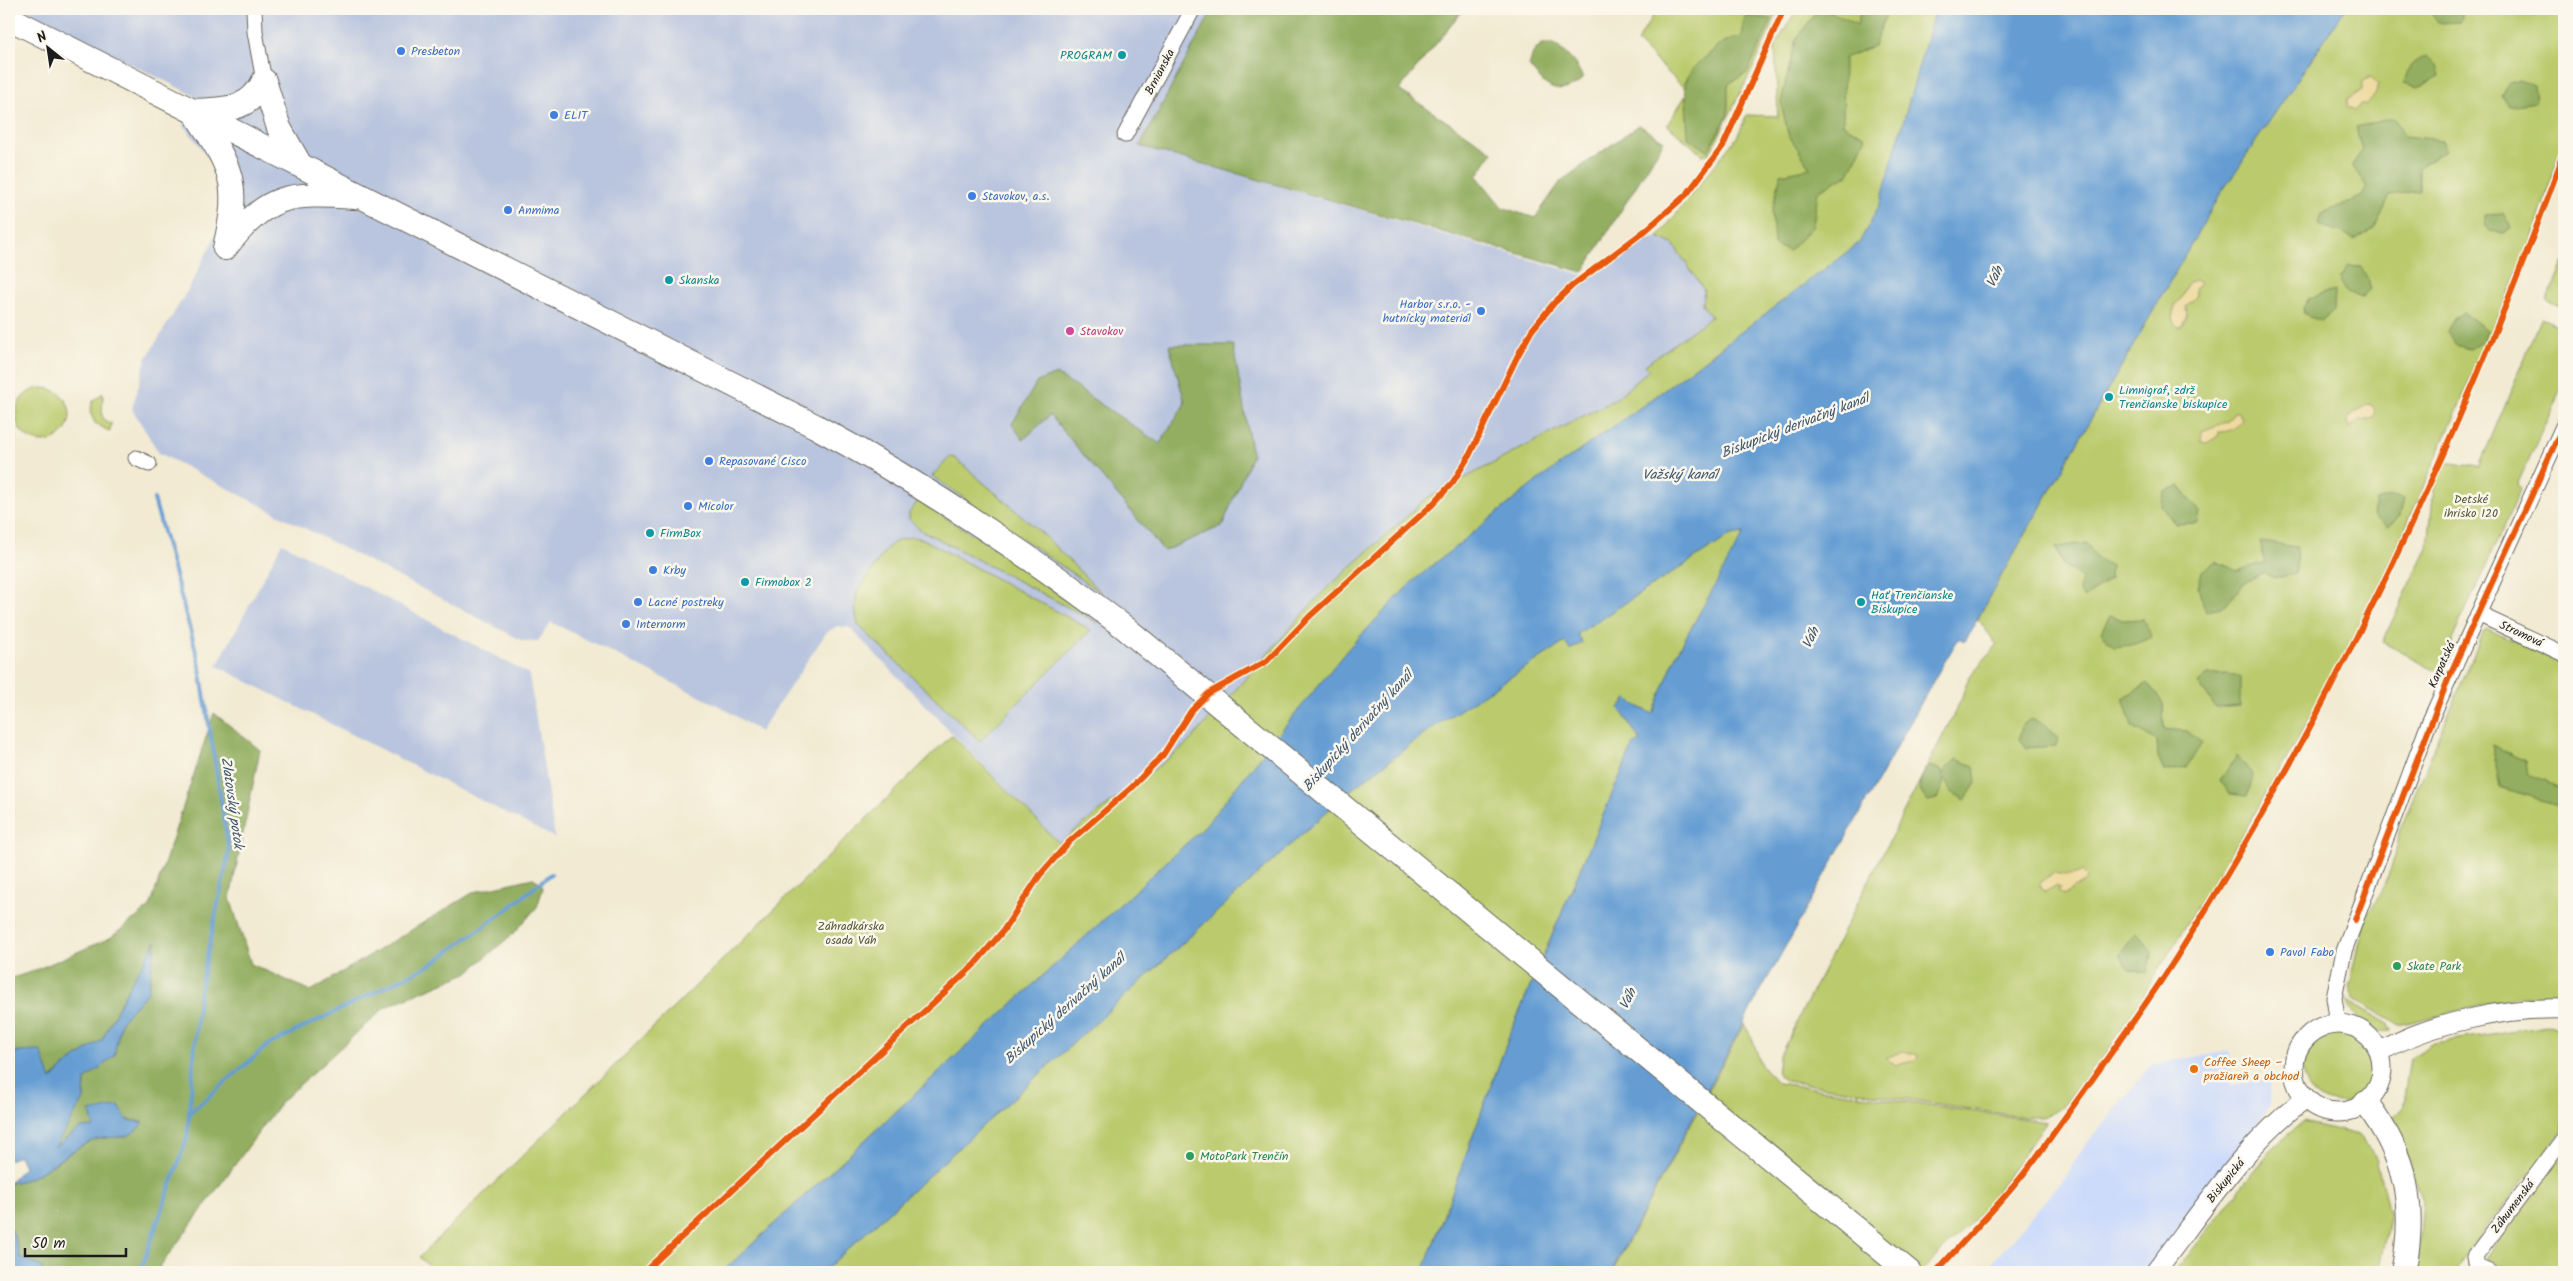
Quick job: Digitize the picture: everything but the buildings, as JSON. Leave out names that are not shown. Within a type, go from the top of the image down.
[{"type":"main road","points":[[9,18],[806,421],[880,461],[991,530],[1124,627],[1909,1272]]},
{"type":"main road","points":[[194,111],[232,108],[246,103],[258,94],[264,82]]},
{"type":"main road","points":[[264,82],[279,128],[300,165]]},
{"type":"main road","points":[[194,111],[222,155],[231,175],[234,196],[233,215],[225,248],[256,213],[274,201],[293,196],[313,194],[364,197]]},
{"type":"main road","points":[[1661,1068],[1745,1122],[1927,1272]]},
{"type":"main road","points":[[2366,1103],[2388,1135],[2401,1165],[2407,1188],[2409,1243],[2403,1272]]},
{"type":"street","points":[[254,9],[255,32],[264,82]]},
{"type":"street","name":"Brnianska","points":[[1125,135],[1193,9]]},
{"type":"street","name":"Karpatská","points":[[2338,1023],[2334,998],[2344,951],[2429,723],[2564,424]]},
{"type":"street","name":"Stromová","points":[[2478,614],[2564,654]]},
{"type":"street","points":[[2380,1052],[2399,1041],[2471,1019],[2529,1009],[2564,1009]]},
{"type":"street","points":[[2338,1023],[2353,1026],[2367,1033],[2380,1052],[2382,1077],[2376,1092],[2366,1103],[2350,1111],[2334,1112],[2318,1108],[2306,1098],[2296,1083],[2294,1074],[2298,1049],[2312,1032],[2327,1025],[2338,1023]]},
{"type":"street","name":"Biskupická","points":[[2155,1272],[2248,1154],[2284,1114],[2306,1098]]},
{"type":"street","name":"Záhumenská","points":[[2488,1272],[2477,1267],[2475,1257],[2564,1138]]},
{"type":"shaded area","points":[[21,9],[1213,9],[1141,146],[1590,277],[1642,241],[1658,237],[1673,244],[1704,290],[1730,340],[1537,481],[1346,572],[1322,593],[1187,744],[1059,843],[850,628],[837,626],[826,633],[760,732],[725,709],[551,622],[538,641],[523,641],[159,453],[132,409],[146,359],[192,283],[230,205],[220,173],[184,125],[195,96]]},
{"type":"shaded area","points":[[282,543],[529,674],[555,838],[217,666]]},
{"type":"shaded area","points":[[2230,1051],[2230,1085],[2270,1079],[2269,1108],[2146,1272],[1991,1272],[1987,1269],[2068,1173],[2079,1153],[2153,1064]]},
{"type":"green space","points":[[1213,9],[1464,9],[1399,90],[1493,152],[1477,176],[1502,207],[1535,218],[1561,181],[1639,125],[1664,141],[1583,272],[1140,146]]},
{"type":"green space","points":[[1657,9],[1779,9],[1754,66],[1710,153],[1703,155],[1667,125],[1688,92],[1637,42]]},
{"type":"green space","name":"Záhradkárska osada Váh","points":[[1797,9],[1935,9],[1880,204],[1859,243],[1659,394],[1537,481],[1412,582],[1348,649],[1203,828],[722,1272],[435,1272],[419,1257],[952,735],[1059,843],[1187,744],[1322,593],[1427,498],[1614,400],[1649,370],[1645,365],[1711,317],[1702,304],[1704,290],[1673,244],[1658,237],[1737,137],[1747,115],[1778,116],[1775,46]]},
{"type":"green space","points":[[1819,9],[1825,9],[1858,25],[1860,9],[1888,9],[1874,46],[1844,58],[1843,124],[1866,137],[1849,174],[1818,191],[1813,226],[1789,251],[1774,245],[1772,211],[1781,174],[1810,168],[1788,134],[1781,102],[1796,39]]},
{"type":"green space","points":[[2345,9],[2564,9],[2564,142],[2530,244],[2358,636],[2244,832],[2108,1051],[2062,1107],[2043,1117],[2023,1117],[1786,1081],[1777,1074],[1779,1057],[1962,698],[1967,682],[1997,645],[1978,619],[1989,597],[2219,196]]},
{"type":"green space","points":[[2428,9],[2463,9],[2461,22],[2438,23]]},
{"type":"green space","points":[[1745,16],[1772,19],[1747,73],[1728,84],[1728,114],[1708,151],[1688,138],[1685,83],[1692,69],[1723,42],[1742,37]]},
{"type":"green space","points":[[1541,44],[1554,44],[1559,48],[1575,64],[1583,79],[1567,89],[1560,90],[1553,89],[1542,81],[1529,66],[1533,53]]},
{"type":"green space","points":[[2428,57],[2437,66],[2440,77],[2418,87],[2404,83],[2407,72],[2412,65],[2418,60]]},
{"type":"green space","points":[[2519,80],[2534,86],[2536,102],[2509,106],[2501,95],[2509,83]]},
{"type":"green space","points":[[2394,118],[2405,136],[2442,140],[2446,150],[2419,167],[2419,191],[2390,195],[2375,228],[2354,240],[2344,233],[2318,225],[2321,214],[2362,196],[2367,187],[2352,165],[2362,151],[2356,127]]},
{"type":"green space","points":[[2503,213],[2511,228],[2503,233],[2490,231],[2485,225],[2485,214]]},
{"type":"green space","points":[[2564,262],[2564,308],[2547,300]]},
{"type":"green space","points":[[2348,266],[2361,267],[2369,281],[2370,289],[2361,298],[2346,291],[2339,279]]},
{"type":"green space","points":[[2335,290],[2334,310],[2321,321],[2304,315],[2303,308],[2309,298]]},
{"type":"green space","points":[[2463,312],[2487,330],[2483,341],[2470,349],[2455,345],[2447,331],[2454,319]]},
{"type":"green space","name":"Detské ihrisko 120","points":[[2541,319],[2564,329],[2564,383],[2517,485],[2521,488],[2438,671],[2382,642],[2428,547],[2434,486],[2444,462],[2479,467]]},
{"type":"green space","points":[[1169,345],[1233,345],[1252,455],[1222,526],[1164,551],[1050,415],[1023,440],[1012,424],[1037,382],[1056,374],[1160,444],[1185,403]]},
{"type":"green space","points":[[38,388],[48,388],[58,392],[66,400],[70,415],[66,430],[58,438],[48,442],[38,442],[28,438],[20,430],[16,420],[16,410],[20,400],[28,392]]},
{"type":"green space","points":[[103,393],[102,416],[105,421],[111,423],[110,432],[95,423],[90,412],[93,401]]},
{"type":"green space","points":[[950,457],[955,458],[1045,536],[1102,594],[932,476]]},
{"type":"green space","points":[[2179,486],[2200,512],[2198,523],[2175,524],[2162,506],[2164,491]]},
{"type":"green space","points":[[2392,496],[2404,499],[2400,516],[2387,527],[2373,515],[2376,501]]},
{"type":"green space","points":[[918,501],[984,541],[1098,623],[919,529],[909,519],[909,513]]},
{"type":"green space","points":[[1745,533],[1676,655],[1653,714],[1635,705],[1628,698],[1619,708],[1641,741],[1633,745],[1510,1034],[1423,1272],[823,1272],[1348,792],[1438,724],[1565,642],[1570,650],[1582,642],[1577,634],[1731,535]]},
{"type":"green space","points":[[912,537],[923,539],[1091,630],[980,741],[858,625],[855,609],[857,592],[887,548],[898,540]]},
{"type":"green space","points":[[2260,542],[2297,547],[2296,574],[2274,578],[2264,572],[2244,583],[2226,605],[2206,612],[2198,588],[2202,571],[2216,561],[2237,571],[2265,562]]},
{"type":"green space","points":[[2086,543],[2097,558],[2111,566],[2110,579],[2084,598],[2079,591],[2082,578],[2063,565],[2056,547]]},
{"type":"green space","points":[[2110,615],[2122,620],[2143,619],[2152,637],[2132,645],[2114,647],[2101,632]]},
{"type":"green space","points":[[2485,628],[2564,663],[2564,998],[2523,997],[2497,1001],[2399,1025],[2354,999],[2349,988],[2366,915],[2378,898],[2388,875],[2396,852],[2399,832]]},
{"type":"green space","points":[[2227,674],[2240,676],[2240,706],[2216,708],[2198,683],[2208,675]]},
{"type":"green space","points":[[2148,683],[2163,703],[2164,729],[2187,731],[2202,743],[2186,768],[2164,772],[2158,757],[2157,741],[2132,726],[2123,698]]},
{"type":"green space","points":[[214,713],[260,750],[230,898],[251,964],[311,991],[474,892],[533,878],[540,882],[543,888],[537,907],[515,932],[467,973],[385,1007],[281,1102],[156,1272],[38,1272],[44,1268],[21,1258],[12,1230],[9,1229],[9,1183],[32,1177],[94,1140],[129,1135],[143,1122],[90,1112],[94,1127],[54,1148],[84,1099],[85,1080],[114,1056],[121,1022],[148,992],[156,942],[129,986],[102,1040],[67,1064],[50,1080],[16,1052],[9,1055],[9,979],[31,972],[110,938],[150,907]]},
{"type":"green space","points":[[2030,719],[2045,724],[2058,738],[2056,746],[2026,748],[2019,739],[2022,726]]},
{"type":"green space","points":[[2492,745],[2526,761],[2528,774],[2564,790],[2564,807],[2500,787]]},
{"type":"green space","points":[[2237,756],[2253,775],[2248,796],[2230,794],[2220,780]]},
{"type":"green space","points":[[1956,759],[1974,766],[1976,783],[1965,800],[1950,791],[1943,772]]},
{"type":"green space","points":[[1928,766],[1941,769],[1944,782],[1937,799],[1928,801],[1921,792],[1920,784]]},
{"type":"green space","points":[[2136,932],[2152,951],[2147,972],[2129,969],[2119,955]]},
{"type":"green space","points":[[2347,1000],[2387,1023],[2391,1031],[2383,1032],[2364,1024],[2358,1019]]},
{"type":"green space","points":[[1744,1024],[1752,1038],[1761,1065],[1778,1083],[2046,1122],[1985,1208],[1921,1272],[1612,1272]]},
{"type":"green space","points":[[2548,1025],[2554,1026],[2557,1030],[2564,1081],[2564,1129],[2465,1255],[2454,1272],[2417,1272],[2423,1200],[2392,1118],[2402,1110],[2410,1058],[2434,1043]]},
{"type":"green space","points":[[2338,1031],[2358,1037],[2368,1047],[2374,1067],[2368,1087],[2358,1097],[2338,1103],[2318,1097],[2308,1087],[2302,1067],[2308,1047],[2318,1037]]},
{"type":"green space","points":[[2303,1122],[2359,1135],[2376,1157],[2390,1218],[2379,1272],[2175,1272],[2273,1147]]},
{"type":"green space","points":[[2564,1152],[2564,1272],[2516,1272],[2486,1258]]},
{"type":"sand","points":[[2371,77],[2379,85],[2375,95],[2366,104],[2360,104],[2356,110],[2347,107],[2348,99],[2362,90],[2362,81]]},
{"type":"sand","points":[[2195,280],[2200,283],[2195,289],[2196,297],[2186,306],[2187,315],[2182,326],[2178,327],[2173,322],[2175,304],[2181,299],[2189,282]]},
{"type":"sand","points":[[2368,404],[2373,406],[2375,411],[2372,418],[2360,420],[2349,428],[2347,422],[2350,416]]},
{"type":"sand","points":[[2234,412],[2238,412],[2242,419],[2235,428],[2219,432],[2218,436],[2207,443],[2201,442],[2202,431],[2228,421]]},
{"type":"sand","points":[[2082,871],[2087,876],[2086,881],[2063,895],[2058,891],[2060,887],[2057,885],[2045,892],[2040,888],[2040,883],[2054,873],[2072,875]]},
{"type":"sand","points":[[1903,1051],[1918,1055],[1917,1060],[1896,1065],[1886,1058]]},
{"type":"water","points":[[1935,9],[2345,9],[2219,196],[1965,642],[1959,638],[1939,671],[1755,1001],[1611,1272],[1423,1272],[1510,1034],[1633,745],[1641,741],[1619,708],[1628,698],[1635,705],[1653,714],[1676,655],[1744,533],[1731,535],[1577,634],[1582,643],[1570,650],[1565,642],[1438,724],[1348,792],[823,1272],[722,1272],[1203,828],[1348,649],[1412,582],[1537,481],[1659,394],[1859,243],[1880,204]]},
{"type":"water","points":[[156,941],[148,992],[121,1022],[114,1056],[85,1080],[84,1099],[55,1147],[80,1128],[94,1127],[90,1112],[119,1106],[127,1120],[144,1123],[129,1135],[95,1140],[73,1151],[32,1177],[9,1183],[24,1167],[19,1156],[9,1160],[9,1137],[13,1134],[9,1113],[9,1055],[16,1052],[41,1051],[51,1080],[67,1064],[102,1040],[129,986]]},
{"type":"water","points":[[9,1229],[12,1230],[21,1258],[44,1268],[38,1272],[9,1272]]},
{"type":"waterway","name":"Zlatovský potok","points":[[140,1272],[187,1139],[199,994],[229,851],[199,662],[154,499]]},
{"type":"waterway","name":"Zlatovský potok","points":[[189,1114],[268,1045],[430,965],[509,908],[551,874]]},
{"type":"cycle path","points":[[644,1272],[974,965],[1003,931],[1040,875],[1069,842],[1131,788],[1163,755],[1191,711],[1209,693],[1267,661],[1310,616],[1432,505],[1453,482],[1469,456],[1532,330],[1554,303],[1573,285],[1646,230],[1687,194],[1723,146],[1784,9]]},
{"type":"cycle path","points":[[1936,1272],[2002,1200],[2026,1170],[2126,1033],[2176,958],[2290,765],[2392,566],[2439,464],[2525,258],[2564,153]]},
{"type":"cycle path","points":[[2355,920],[2449,677],[2564,424]]},
{"type":"place","name":"Presbeton","points":[[401,51]]},
{"type":"place","name":"PROGRAM","points":[[1122,55]]},
{"type":"place","name":"ELIT","points":[[554,115]]},
{"type":"place","name":"Stavokov, a.s.","points":[[972,196]]},
{"type":"place","name":"Anmima","points":[[508,210]]},
{"type":"place","name":"Skanska","points":[[669,280]]},
{"type":"place","name":"Harbor s.r.o. - hutnícky materiál","points":[[1481,311]]},
{"type":"place","name":"Stavokov","points":[[1070,331]]},
{"type":"place","name":"Limnigraf, zdrž Trenčianske biskupice","points":[[2109,397]]},
{"type":"place","name":"Repasované Cisco","points":[[709,461]]},
{"type":"place","name":"Micolor","points":[[688,506]]},
{"type":"place","name":"FirmBox","points":[[650,533]]},
{"type":"place","name":"Krby","points":[[653,570]]},
{"type":"place","name":"Firmobox 2","points":[[745,582]]},
{"type":"place","name":"Lacné postreky","points":[[638,602]]},
{"type":"place","name":"Hať Trenčianske Biskupice","points":[[1861,602]]},
{"type":"place","name":"Internorm","points":[[626,624]]},
{"type":"place","name":"Pavol Fabo","points":[[2270,952]]},
{"type":"place","name":"Skate Park","points":[[2397,966]]},
{"type":"place","name":"Coffee Sheep – pražiareň a obchod","points":[[2194,1069]]},
{"type":"place","name":"MotoPark Trenčín","points":[[1190,1156]]},
{"type":"water label","name":"Váh","points":[[1995,277]]},
{"type":"water label","name":"Biskupický derivačný kanál","points":[[1795,426]]},
{"type":"water label","name":"Važský kanál","points":[[1680,475]]},
{"type":"water label","name":"Váh","points":[[1811,638]]},
{"type":"water label","name":"Biskupický derivačný kanál","points":[[1358,731]]},
{"type":"water label","name":"Váh","points":[[1628,999]]},
{"type":"water label","name":"Biskupický derivačný kanál","points":[[1065,1009]]}]
